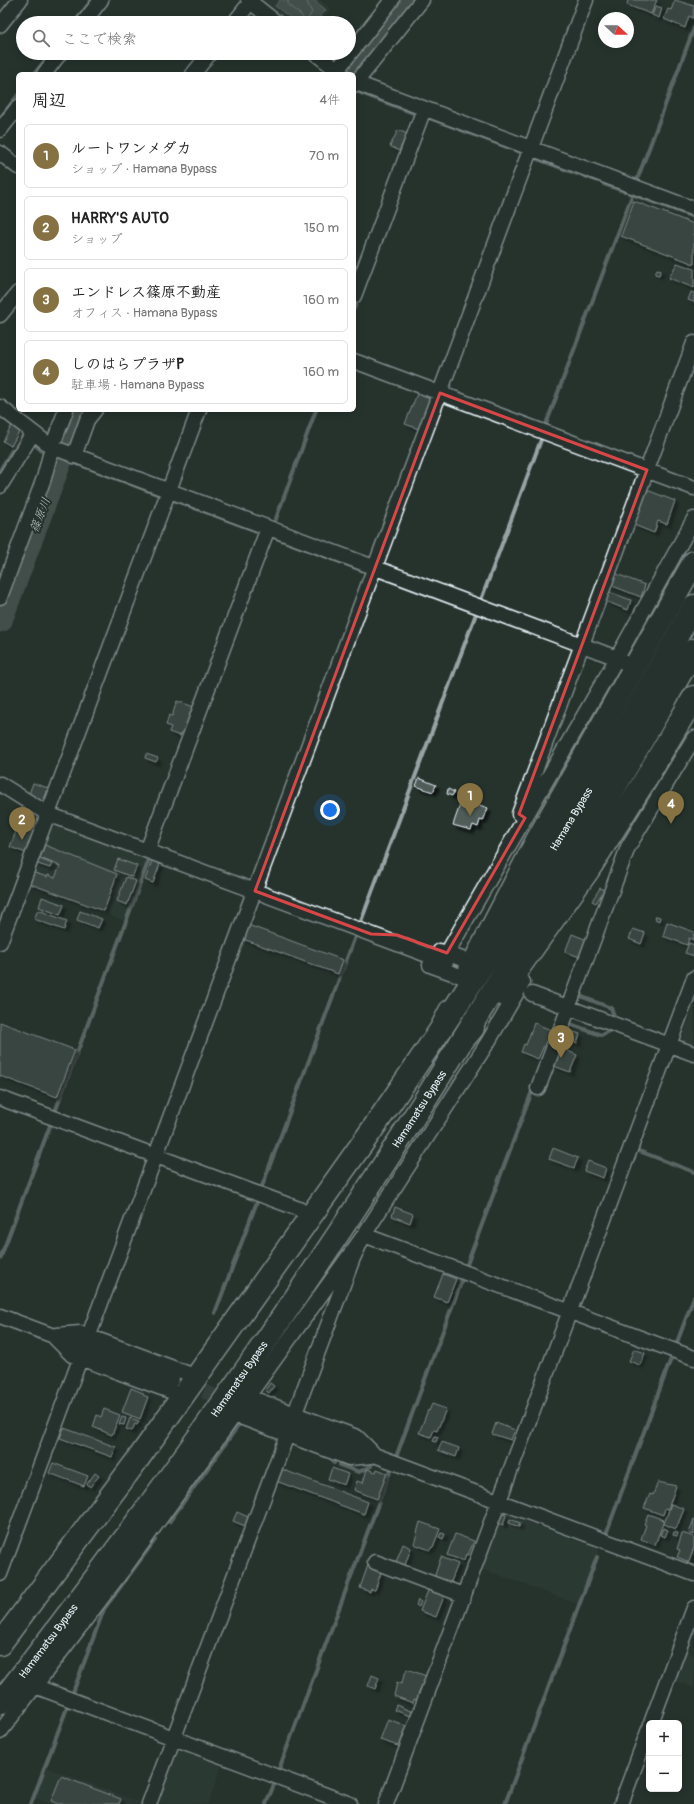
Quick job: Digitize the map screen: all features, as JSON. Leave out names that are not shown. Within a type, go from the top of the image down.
[{"type":"highway","points":[[0,1644],[83,1534],[178,1388],[197,1377],[374,1127],[441,1029],[626,663],[694,562]]},
{"type":"highway","name":"Hamana Bypass","points":[[441,1029],[507,926],[548,858],[694,606]]},
{"type":"highway","name":"Hamana Bypass","points":[[461,1042],[582,844],[694,650]]},
{"type":"highway","points":[[461,1042],[513,987],[561,910],[616,828],[694,697]]},
{"type":"highway","name":"Hamamatsu Bypass","points":[[0,1703],[112,1556],[227,1412],[243,1398],[328,1249],[461,1042]]},
{"type":"street","points":[[0,25],[20,0]]},
{"type":"street","points":[[88,16],[101,0]]},
{"type":"street","points":[[356,49],[392,0]]},
{"type":"street","points":[[356,83],[422,0]]},
{"type":"street","points":[[0,1574],[586,0]]},
{"type":"street","points":[[239,16],[250,1],[268,16]]},
{"type":"street","points":[[46,72],[55,60]]},
{"type":"street","points":[[195,72],[204,60]]},
{"type":"street","points":[[323,60],[337,72]]},
{"type":"street","points":[[339,72],[348,60]]},
{"type":"street","points":[[356,84],[424,108],[694,209]]},
{"type":"street","points":[[356,291],[424,108]]},
{"type":"street","points":[[0,130],[16,110]]},
{"type":"street","points":[[0,153],[16,165]]},
{"type":"street","points":[[0,315],[16,295]]},
{"type":"street","points":[[525,818],[518,814],[694,343]]},
{"type":"street","points":[[356,362],[694,488]]},
{"type":"street","points":[[0,407],[54,448],[582,645],[626,663]]},
{"type":"street","points":[[0,597],[44,478],[65,412]]},
{"type":"street","points":[[72,455],[87,420],[93,412]]},
{"type":"street","points":[[0,942],[198,412]]},
{"type":"street","points":[[0,486],[33,432]]},
{"type":"street","points":[[447,958],[525,818],[626,663],[694,519]]},
{"type":"street","points":[[147,851],[268,528]]},
{"type":"street","points":[[571,1000],[628,847],[694,738]]},
{"type":"street","points":[[0,784],[48,814],[371,934],[397,935],[447,958],[470,971]]},
{"type":"street","points":[[371,934],[391,950],[470,971]]},
{"type":"street","points":[[386,1804],[694,978]]},
{"type":"street","points":[[513,987],[571,1000],[592,1007],[612,1024]]},
{"type":"street","points":[[513,987],[566,1015],[586,1023],[612,1024]]},
{"type":"street","points":[[243,1398],[364,1234],[488,1042],[513,987]]},
{"type":"street","points":[[532,994],[694,1054]]},
{"type":"street","points":[[538,1088],[566,1015]]},
{"type":"street","points":[[0,1098],[299,1209],[310,1217]]},
{"type":"street","points":[[364,1234],[694,1358]]},
{"type":"street","points":[[295,1414],[353,1258],[364,1234]]},
{"type":"street","points":[[0,1316],[52,1335],[80,1333],[85,1347],[178,1388]]},
{"type":"street","points":[[52,1335],[72,1355],[85,1347],[197,1377]]},
{"type":"street","points":[[85,1347],[178,1388]]},
{"type":"street","points":[[243,1398],[295,1414],[357,1437],[376,1456]]},
{"type":"street","points":[[243,1398],[376,1456],[694,1574]]},
{"type":"street","points":[[0,1732],[18,1681],[126,1566],[227,1412],[349,1458],[376,1456]]},
{"type":"street","points":[[149,1804],[287,1435]]},
{"type":"street","points":[[375,1562],[463,1595]]},
{"type":"street","points":[[652,1720],[694,1608]]},
{"type":"street","points":[[18,1681],[350,1804]]},
{"type":"street","points":[[621,1804],[646,1737]]},
{"type":"highlighted area","points":[[440,393],[647,470],[519,814],[525,818],[447,953],[397,935],[371,934],[255,891]]},
{"type":"shaded area","points":[[260,0],[320,0],[331,9],[325,16],[276,16],[260,3]]},
{"type":"shaded area","points":[[54,821],[149,857],[125,921],[27,884],[50,823]]},
{"type":"shaded area","points":[[694,1005],[694,1046],[681,1041]]},
{"type":"shaded area","points":[[500,1512],[599,1549],[578,1604],[480,1568]]},
{"type":"shaded area","points":[[684,1651],[694,1655],[694,1688],[673,1680]]},
{"type":"shaded area","points":[[180,1746],[223,1762],[208,1804],[155,1803],[176,1748]]},
{"type":"shaded area","points":[[46,1767],[144,1804],[51,1804],[35,1798]]},
{"type":"water","points":[[280,0],[314,0],[326,10],[321,16],[288,16],[275,6]]},
{"type":"building","points":[[628,0],[657,0],[651,14],[627,5]]},
{"type":"building","points":[[675,0],[694,6],[693,18],[689,16],[685,28],[664,19],[668,9],[671,10]]},
{"type":"building","points":[[656,6],[662,8],[659,18],[652,15]]},
{"type":"building","points":[[398,130],[407,134],[399,151],[390,146]]},
{"type":"building","points":[[634,201],[694,224],[694,264],[621,236]]},
{"type":"building","points":[[677,263],[694,269],[694,288],[669,278]]},
{"type":"building","points":[[657,269],[661,270],[659,275],[655,274]]},
{"type":"building","points":[[691,292],[694,293],[694,302],[688,300]]},
{"type":"building","points":[[417,394],[430,399],[419,429],[405,424]]},
{"type":"building","points":[[12,425],[20,430],[11,446],[3,441]]},
{"type":"building","points":[[647,490],[675,501],[667,524],[658,521],[654,533],[634,525]]},
{"type":"building","points":[[614,573],[645,585],[641,597],[610,585]]},
{"type":"building","points":[[609,592],[631,600],[628,610],[605,601]]},
{"type":"building","points":[[177,701],[194,707],[184,734],[181,733],[180,736],[169,732],[171,727],[166,725],[169,715],[172,716]]},
{"type":"building","points":[[146,754],[158,758],[156,762],[145,758]]},
{"type":"building","points":[[419,778],[436,785],[433,792],[416,786]]},
{"type":"building","points":[[33,783],[48,788],[43,802],[29,794]]},
{"type":"building","points":[[448,789],[454,792],[452,796],[447,794]]},
{"type":"building","points":[[462,799],[488,808],[483,821],[480,820],[478,827],[473,825],[471,830],[453,825]]},
{"type":"building","points":[[18,826],[34,832],[26,853],[10,847]]},
{"type":"building","points":[[45,845],[117,874],[104,911],[28,883],[32,872],[55,878],[60,866],[40,858]]},
{"type":"building","points":[[37,858],[52,864],[50,868],[35,863]]},
{"type":"building","points":[[118,859],[137,866],[132,877],[114,870]]},
{"type":"building","points":[[152,861],[160,864],[153,883],[145,880]]},
{"type":"building","points":[[126,877],[136,881],[127,905],[117,901]]},
{"type":"building","points":[[600,888],[604,890],[596,903],[592,901]]},
{"type":"building","points":[[42,897],[64,905],[60,915],[39,907]]},
{"type":"building","points":[[38,910],[67,921],[64,930],[34,919]]},
{"type":"building","points":[[80,911],[102,919],[98,928],[77,920]]},
{"type":"building","points":[[656,916],[660,917],[659,921],[655,919]]},
{"type":"building","points":[[667,922],[694,932],[693,940],[689,938],[687,945],[663,936]]},
{"type":"building","points":[[248,925],[343,960],[338,974],[243,939]]},
{"type":"building","points":[[633,929],[645,933],[641,944],[629,939]]},
{"type":"building","points":[[572,934],[587,940],[580,957],[565,952]]},
{"type":"building","points":[[689,943],[694,945],[694,956],[685,953]]},
{"type":"building","points":[[0,1022],[75,1050],[57,1097],[0,1076]]},
{"type":"building","points":[[534,1023],[551,1030],[538,1059],[521,1052],[524,1044],[526,1045]]},
{"type":"building","points":[[565,1029],[580,1034],[577,1043],[562,1037]]},
{"type":"building","points":[[561,1048],[577,1055],[570,1072],[554,1066]]},
{"type":"building","points":[[553,1148],[578,1158],[574,1168],[549,1159]]},
{"type":"building","points":[[588,1161],[606,1168],[603,1178],[584,1171]]},
{"type":"building","points":[[395,1207],[413,1214],[410,1223],[392,1216]]},
{"type":"building","points":[[443,1274],[456,1279],[447,1302],[434,1297]]},
{"type":"building","points":[[634,1349],[645,1353],[640,1365],[629,1361]]},
{"type":"building","points":[[270,1383],[274,1386],[269,1393],[265,1390]]},
{"type":"building","points":[[131,1388],[148,1397],[140,1419],[122,1412]]},
{"type":"building","points":[[432,1404],[446,1409],[437,1431],[434,1430],[431,1437],[419,1433]]},
{"type":"building","points":[[104,1409],[120,1415],[112,1435],[93,1427],[97,1415],[101,1417]]},
{"type":"building","points":[[122,1417],[126,1418],[124,1425],[119,1424]]},
{"type":"building","points":[[130,1418],[139,1421],[137,1425],[135,1424],[132,1431],[126,1429]]},
{"type":"building","points":[[496,1423],[515,1430],[511,1440],[492,1434]]},
{"type":"building","points":[[64,1428],[116,1447],[112,1457],[60,1438]]},
{"type":"building","points":[[435,1436],[438,1437],[436,1442],[433,1441]]},
{"type":"building","points":[[442,1442],[459,1448],[456,1457],[438,1450]]},
{"type":"building","points":[[53,1463],[88,1476],[84,1486],[49,1473]]},
{"type":"building","points":[[332,1468],[348,1474],[344,1485],[328,1479]]},
{"type":"building","points":[[281,1469],[368,1502],[364,1514],[276,1481]]},
{"type":"building","points":[[367,1469],[376,1472],[377,1469],[387,1473],[377,1499],[354,1490],[357,1481],[363,1483]]},
{"type":"building","points":[[95,1473],[99,1476],[90,1487],[87,1484]]},
{"type":"building","points":[[658,1482],[676,1486],[668,1509],[665,1508],[663,1515],[644,1508],[650,1494],[653,1495]]},
{"type":"building","points":[[671,1504],[684,1509],[676,1529],[664,1524]]},
{"type":"building","points":[[237,1512],[248,1517],[245,1526],[233,1521]]},
{"type":"building","points":[[502,1514],[506,1515],[503,1525],[498,1523]]},
{"type":"building","points":[[648,1514],[664,1520],[655,1545],[641,1539]]},
{"type":"building","points":[[510,1519],[520,1523],[519,1527],[509,1523]]},
{"type":"building","points":[[694,1519],[694,1535],[689,1533]]},
{"type":"building","points":[[420,1522],[440,1529],[433,1547],[430,1550],[414,1544]]},
{"type":"building","points":[[663,1528],[668,1530],[665,1537],[660,1535]]},
{"type":"building","points":[[674,1532],[678,1533],[677,1536],[673,1535]]},
{"type":"building","points":[[441,1533],[445,1534],[443,1539],[439,1537]]},
{"type":"building","points":[[682,1533],[694,1537],[694,1547],[689,1562],[677,1557],[680,1550],[677,1549]]},
{"type":"building","points":[[455,1534],[474,1541],[468,1555],[466,1554],[464,1561],[447,1555]]},
{"type":"building","points":[[403,1544],[411,1548],[405,1565],[396,1562]]},
{"type":"building","points":[[441,1557],[458,1564],[450,1584],[434,1578]]},
{"type":"building","points":[[368,1565],[382,1570],[375,1590],[371,1589],[370,1592],[360,1588]]},
{"type":"building","points":[[429,1588],[445,1594],[436,1617],[420,1611]]},
{"type":"building","points":[[418,1600],[421,1602],[419,1607],[416,1605]]},
{"type":"building","points":[[407,1669],[426,1676],[418,1694],[421,1695],[419,1701],[414,1699],[413,1703],[394,1696],[397,1682],[401,1684]]},
{"type":"building","points":[[372,1675],[379,1678],[375,1689],[368,1686]]},
{"type":"building","points":[[396,1705],[413,1712],[411,1716],[394,1710]]},
{"type":"building","points":[[388,1719],[409,1727],[401,1747],[380,1740]]},
{"type":"building","points":[[61,1776],[121,1799],[119,1804],[58,1804],[51,1801]]},
{"type":"waterway","points":[[79,16],[92,0]]},
{"type":"waterway","name":"篠原川","points":[[350,72],[407,0]]},
{"type":"waterway","points":[[637,180],[694,28]]},
{"type":"waterway","points":[[36,72],[45,60]]},
{"type":"waterway","points":[[358,92],[413,113]]},
{"type":"waterway","points":[[0,118],[16,98]]},
{"type":"waterway","points":[[429,118],[520,152]]},
{"type":"waterway","points":[[537,159],[577,174]]},
{"type":"waterway","points":[[582,175],[598,181]]},
{"type":"waterway","points":[[604,184],[624,191]]},
{"type":"waterway","points":[[629,193],[694,217]]},
{"type":"waterway","points":[[545,427],[633,193]]},
{"type":"waterway","points":[[356,304],[358,298]]},
{"type":"waterway","name":"篠原川","points":[[0,620],[78,412]]},
{"type":"waterway","points":[[274,524],[315,412]]},
{"type":"waterway","points":[[0,470],[22,434],[23,436]]},
{"type":"waterway","points":[[481,600],[542,437]]},
{"type":"waterway","points":[[33,443],[41,450]]},
{"type":"waterway","points":[[54,455],[159,495]]},
{"type":"waterway","points":[[173,500],[259,532]]},
{"type":"waterway","points":[[268,535],[366,572]]},
{"type":"waterway","points":[[380,577],[525,631]]},
{"type":"waterway","points":[[360,924],[477,611]]},
{"type":"waterway","points":[[55,1112],[150,857]]},
{"type":"waterway","points":[[261,1189],[356,934]]},
{"type":"waterway","points":[[580,996],[611,1008],[615,1018]]},
{"type":"waterway","points":[[567,1023],[601,1035],[611,1030]]},
{"type":"waterway","points":[[466,1267],[534,1086]]},
{"type":"waterway","points":[[0,1259],[51,1123]]},
{"type":"waterway","points":[[639,1151],[694,1172]]},
{"type":"waterway","points":[[215,1313],[258,1199]]},
{"type":"waterway","points":[[396,1457],[463,1277]]},
{"type":"waterway","points":[[676,1345],[694,1297]]},
{"type":"waterway","points":[[606,1534],[672,1356]]},
{"type":"waterway","points":[[169,1522],[240,1423],[243,1424]]},
{"type":"waterway","points":[[329,1456],[332,1457],[334,1463]]},
{"type":"waterway","points":[[340,1465],[359,1472],[371,1466]]},
{"type":"waterway","points":[[278,1772],[390,1472]]},
{"type":"waterway","points":[[72,1695],[104,1609],[155,1540]]},
{"type":"waterway","points":[[505,1804],[597,1557]]},
{"type":"waterway","points":[[31,1804],[68,1705]]},
{"type":"waterway","points":[[266,1804],[275,1782]]},
{"type":"tunnel","points":[[446,962],[477,973]]},
{"type":"tunnel","points":[[184,1384],[232,1402]]},
{"type":"place","name":"ルートワンメダカ","points":[[470,816]]},
{"type":"place","name":"しのはらプラザP","points":[[671,824]]},
{"type":"place","name":"HARRY'S AUTO","points":[[22,840]]},
{"type":"place","name":"エンドレス篠原不動産","points":[[561,1058]]}]
